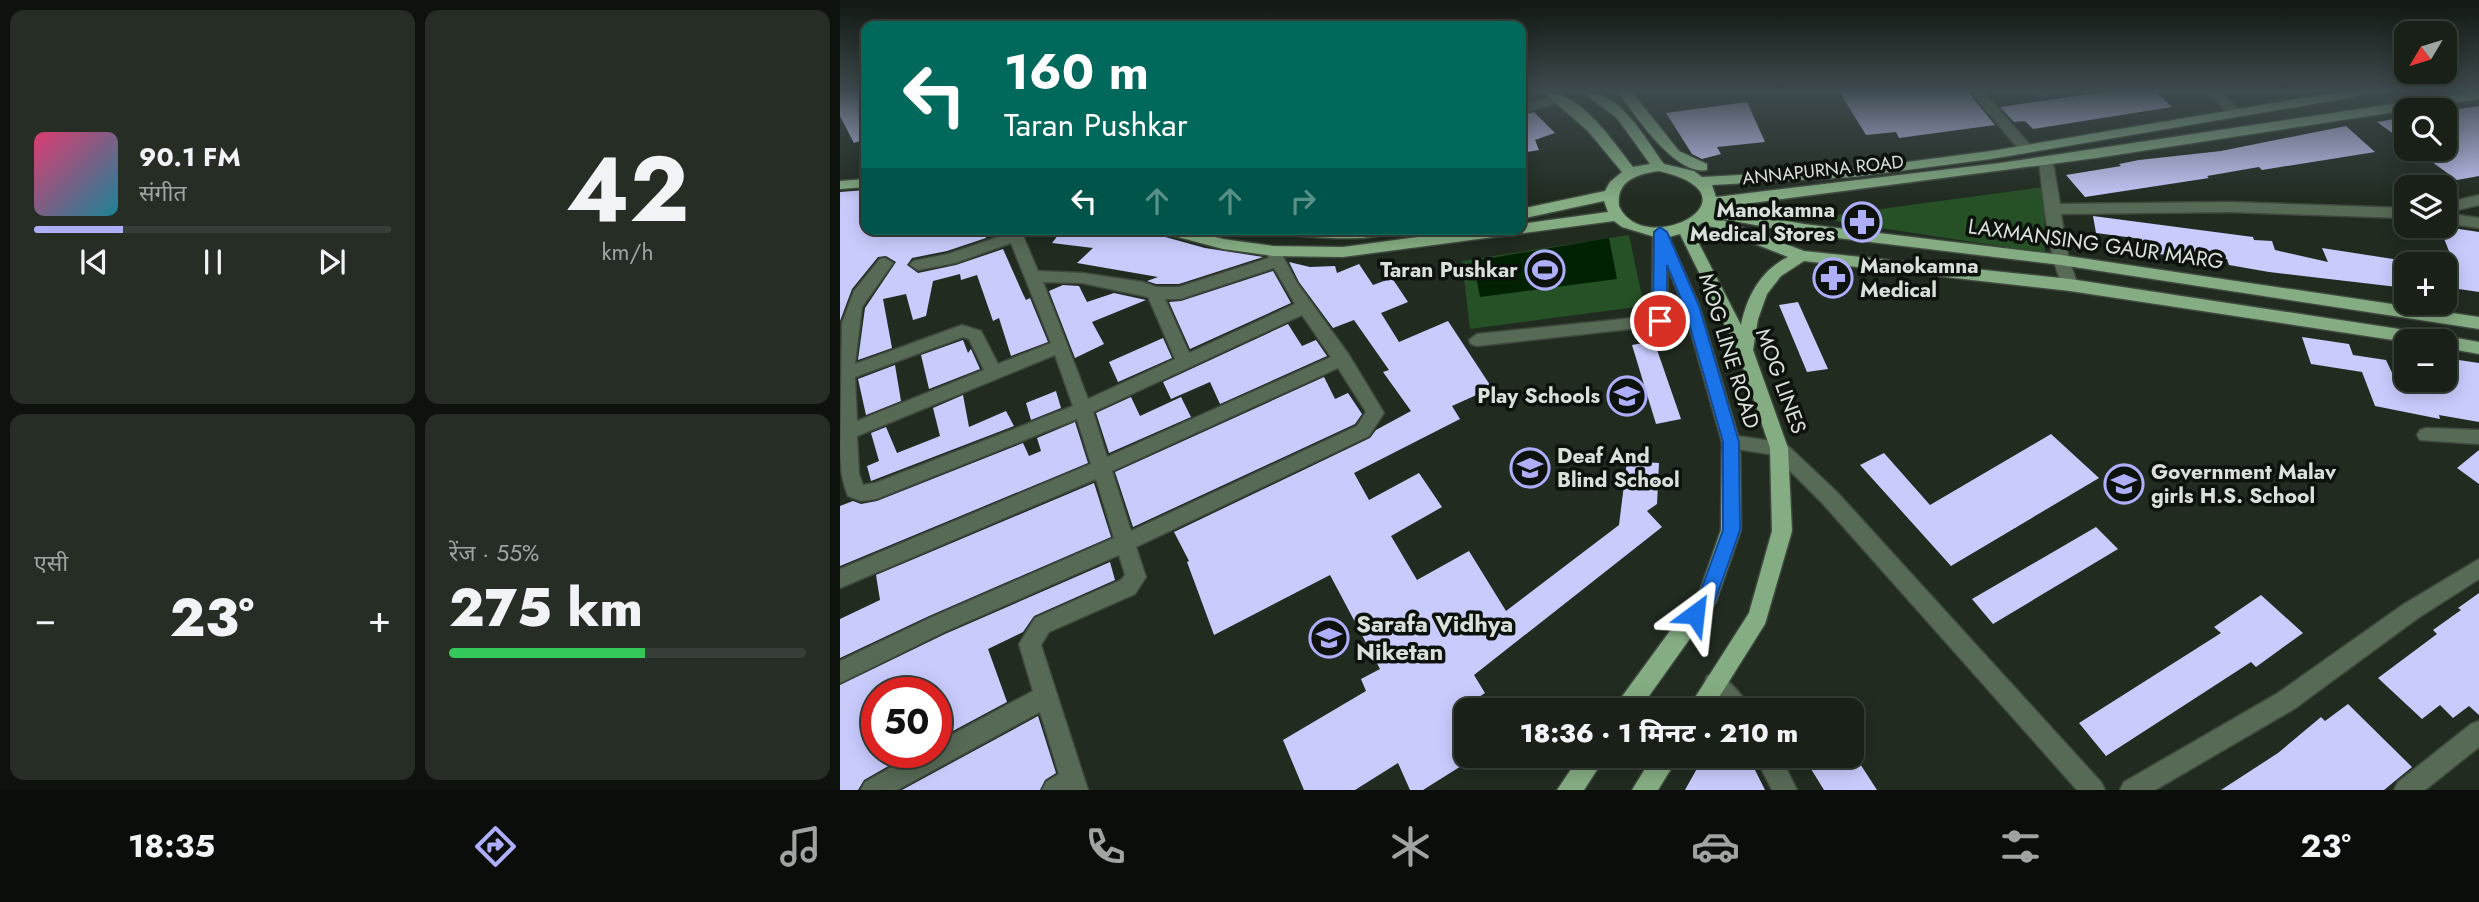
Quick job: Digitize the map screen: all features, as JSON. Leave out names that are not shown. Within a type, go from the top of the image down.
[{"type":"main road","points":[[1594,128],[1630,173]]},
{"type":"main road","points":[[1631,128],[1659,167]]},
{"type":"main road","points":[[1654,128],[1674,154],[1717,174],[1762,176]]},
{"type":"main road","name":"ANNAPURNA ROAD","points":[[1701,181],[1853,173],[2026,149],[2149,128]]},
{"type":"main road","name":"ANNAPURNA ROAD","points":[[1707,210],[2267,128]]},
{"type":"main road","points":[[1659,167],[1690,173],[1701,181],[1707,187],[1707,210],[1684,228],[1660,232],[1643,230],[1617,216],[1611,206],[1610,195],[1620,179],[1630,173],[1659,167]]},
{"type":"main road","points":[[840,173],[861,173]]},
{"type":"main road","points":[[840,186],[861,184]]},
{"type":"main road","points":[[1526,213],[1610,195]]},
{"type":"main road","points":[[1707,210],[1802,256],[2070,285],[2394,334]]},
{"type":"main road","name":"LAXMANSING GAUR MARG","points":[[1707,210],[1804,229],[2062,260],[2479,323]]},
{"type":"main road","points":[[1526,227],[1617,216]]},
{"type":"main road","name":"MOG LINES","points":[[1684,228],[1745,350],[1779,448],[1782,531],[1758,617],[1706,698]]},
{"type":"main road","name":"MOG LINE ROAD","points":[[1635,698],[1709,595],[1731,530],[1731,442],[1691,306],[1660,232]]},
{"type":"main road","points":[[1188,235],[1275,256],[1366,251],[1468,235]]},
{"type":"main road","points":[[1745,350],[1749,318],[1766,281],[1787,263],[1802,256]]},
{"type":"main road","points":[[2457,344],[2479,348]]},
{"type":"main road","points":[[1569,790],[1585,768]]},
{"type":"main road","points":[[1644,790],[1659,768]]},
{"type":"street","points":[[2008,128],[2026,149]]},
{"type":"street","points":[[2046,162],[2062,260],[2070,285]]},
{"type":"street","points":[[2457,205],[2479,200]]},
{"type":"street","points":[[2053,209],[2231,207],[2394,213]]},
{"type":"street","points":[[2457,220],[2479,223]]},
{"type":"street","points":[[1477,340],[1660,321],[1660,232]]},
{"type":"street","points":[[918,265],[950,259],[1008,235]]},
{"type":"street","points":[[1014,235],[1061,346],[1127,542],[1136,577],[1128,587],[1042,625],[1030,644],[1068,786]]},
{"type":"street","points":[[840,671],[937,625],[1127,542],[1363,431],[1375,413],[1343,359],[1304,307],[1275,256],[1205,286],[1180,293],[1154,293],[1143,288],[1082,278],[1033,276]]},
{"type":"street","points":[[885,263],[867,285],[849,322],[850,474],[855,490],[861,493],[876,491],[1083,409],[1304,307]]},
{"type":"street","points":[[1154,293],[1185,362]]},
{"type":"street","points":[[848,373],[962,331],[975,335],[994,373]]},
{"type":"street","points":[[849,432],[1061,346]]},
{"type":"street","points":[[840,579],[1101,468],[1343,359]]},
{"type":"street","points":[[2426,435],[2479,438]]},
{"type":"street","points":[[1731,442],[1779,448],[1830,498],[2093,790]]},
{"type":"street","points":[[2132,790],[2286,701],[2411,611],[2479,568]]},
{"type":"street","points":[[1715,684],[1728,698]]},
{"type":"street","points":[[873,790],[1046,696]]},
{"type":"street","points":[[2406,790],[2479,732]]},
{"type":"street","points":[[1773,768],[1785,790]]},
{"type":"shaded area","points":[[2044,187],[2045,253],[1814,218]]},
{"type":"shaded area","points":[[1629,235],[1644,306],[1470,329],[1462,261]]},
{"type":"shaded area","name":"Taran Pushkar","points":[[1609,238],[1617,279],[1480,297],[1473,261]]},
{"type":"building","points":[[846,128],[861,128],[861,141],[854,143]]},
{"type":"building","points":[[1526,128],[1550,128],[1555,133],[1535,140],[1539,150],[1526,152]]},
{"type":"building","points":[[1675,128],[1759,128],[1765,142],[1717,147],[1721,154],[1702,159],[1692,154]]},
{"type":"building","points":[[1862,128],[1974,128],[1899,138],[1896,132],[1866,135]]},
{"type":"building","points":[[2348,128],[2375,152],[2262,170],[2259,167],[2207,176],[2209,178],[2085,197],[2066,175],[2121,166],[2119,164],[2139,160],[2221,151]]},
{"type":"building","points":[[2457,128],[2479,128],[2479,176],[2457,180],[2457,175],[2450,175],[2431,161],[2457,161]]},
{"type":"building","points":[[861,190],[861,235],[987,235],[986,238],[947,251],[912,258],[907,265],[918,273],[956,265],[1003,249],[1026,300],[1030,298],[1048,342],[1011,356],[999,318],[993,321],[977,275],[961,280],[960,274],[933,281],[926,316],[913,320],[906,294],[883,299],[892,348],[858,360],[865,308],[896,262],[886,256],[878,257],[852,289],[840,321],[840,192]]},
{"type":"building","points":[[2093,216],[2253,237],[2254,240],[2272,241],[2275,250],[2328,262],[2322,248],[2394,259],[2394,287],[2269,272],[2229,265],[2227,259],[2188,253],[2189,258],[2144,252],[2142,239],[2096,233]]},
{"type":"building","points":[[2457,229],[2479,232],[2479,292],[2457,289],[2457,252],[2449,252],[2444,238],[2457,238]]},
{"type":"building","points":[[1058,235],[1158,235],[1205,248],[1263,257],[1179,284],[1156,284],[1147,281],[1158,277],[1077,263],[1093,248],[1052,243]]},
{"type":"building","points":[[1289,262],[1310,267],[1335,266],[1337,273],[1359,264],[1373,285],[1392,278],[1408,302],[1381,313],[1399,342],[1448,321],[1492,388],[1452,406],[1460,419],[1354,473],[1369,500],[1419,473],[1442,507],[1391,536],[1417,580],[1469,551],[1506,611],[1619,525],[1627,461],[1659,463],[1657,504],[1647,511],[1662,527],[1474,675],[1485,693],[1478,698],[1454,698],[1454,768],[1458,768],[1423,790],[1410,790],[1398,763],[1355,790],[1304,790],[1283,740],[1366,691],[1361,679],[1380,669],[1330,575],[1214,635],[1187,562],[1189,561],[1174,532],[1370,438],[1376,430],[1411,411],[1383,372],[1389,370],[1354,320],[1333,328],[1299,282]]},
{"type":"building","points":[[1273,271],[1291,303],[1190,349],[1169,302],[1181,301]]},
{"type":"building","points":[[1063,285],[1079,286],[1087,302],[1114,293],[1146,300],[1092,322],[1104,344],[1075,358],[1049,291]]},
{"type":"building","points":[[1798,302],[1828,369],[1807,372],[1779,305]]},
{"type":"building","points":[[1288,324],[1302,346],[1316,340],[1327,356],[1220,404],[1210,382],[1171,399],[1163,382]]},
{"type":"building","points":[[2302,337],[2349,344],[2353,355],[2386,360],[2394,377],[2394,392],[2457,392],[2457,360],[2479,363],[2479,422],[2439,415],[2440,419],[2375,406],[2362,372],[2311,364]]},
{"type":"building","points":[[1163,338],[1172,358],[1118,382],[1109,362]]},
{"type":"building","points":[[963,340],[968,353],[971,349],[980,369],[929,389],[921,355]]},
{"type":"building","points":[[1654,341],[1681,419],[1656,424],[1632,345]]},
{"type":"building","points":[[895,365],[901,401],[866,415],[858,379]]},
{"type":"building","points":[[1324,377],[1335,399],[1348,393],[1362,414],[1355,424],[1133,527],[1115,472]]},
{"type":"building","points":[[1056,391],[1061,408],[1031,420],[1026,403]]},
{"type":"building","points":[[963,395],[969,427],[1006,411],[1014,426],[871,481],[867,466],[879,461],[871,433],[886,427],[897,453],[940,436],[933,408]]},
{"type":"building","points":[[1131,397],[1140,416],[1181,397],[1191,417],[1109,453],[1096,413]]},
{"type":"building","points":[[1075,422],[1088,463],[840,566],[840,506],[853,501],[861,504],[877,501],[1023,443],[1029,456],[1041,451],[1037,438]]},
{"type":"building","points":[[2051,434],[2099,478],[1951,566],[1860,465],[1884,453],[1930,505]]},
{"type":"building","points":[[2479,450],[2479,484],[2457,468]]},
{"type":"building","points":[[1094,483],[1111,537],[840,658],[840,619],[880,600],[876,575]]},
{"type":"building","points":[[2096,527],[2118,549],[1993,624],[1972,599]]},
{"type":"building","points":[[1110,562],[1115,580],[1034,616],[1023,632],[988,649],[1007,702],[952,731],[952,677],[861,677],[861,768],[885,768],[864,780],[858,790],[840,790],[840,685],[945,634]]},
{"type":"building","points":[[2479,593],[2479,715],[2469,706],[2453,718],[2440,705],[2422,719],[2378,678],[2437,634],[2433,630]]},
{"type":"building","points":[[2261,595],[2303,633],[2256,667],[2251,662],[2106,756],[2079,723],[2221,633],[2214,627]]},
{"type":"building","points":[[2348,704],[2412,767],[2384,790],[2221,790],[2278,753],[2321,717],[2325,721]]},
{"type":"building","points":[[1038,716],[1056,773],[1045,780],[1040,790],[902,790],[942,768],[952,768],[952,763]]},
{"type":"building","points":[[1697,768],[1754,768],[1765,790],[1685,790]]},
{"type":"building","points":[[1810,768],[1863,768],[1877,790],[1824,790]]},
{"type":"place","name":"Manokamna Medical Stores","points":[[1862,222]]},
{"type":"place","name":"Taran Pushkar","points":[[1545,270]]},
{"type":"place","name":"Manokamna Medical","points":[[1833,278]]},
{"type":"place","name":"Play Schools","points":[[1627,396]]},
{"type":"place","name":"Deaf And Blind School","points":[[1530,468]]},
{"type":"place","name":"Government Malav girls H.S. School","points":[[2124,484]]},
{"type":"place","name":"Sarafa Vidhya Niketan","points":[[1329,638]]},
{"type":"route","points":[[1660,321],[1660,232],[1691,306],[1731,442],[1731,530],[1709,595],[1695,614]]}]
